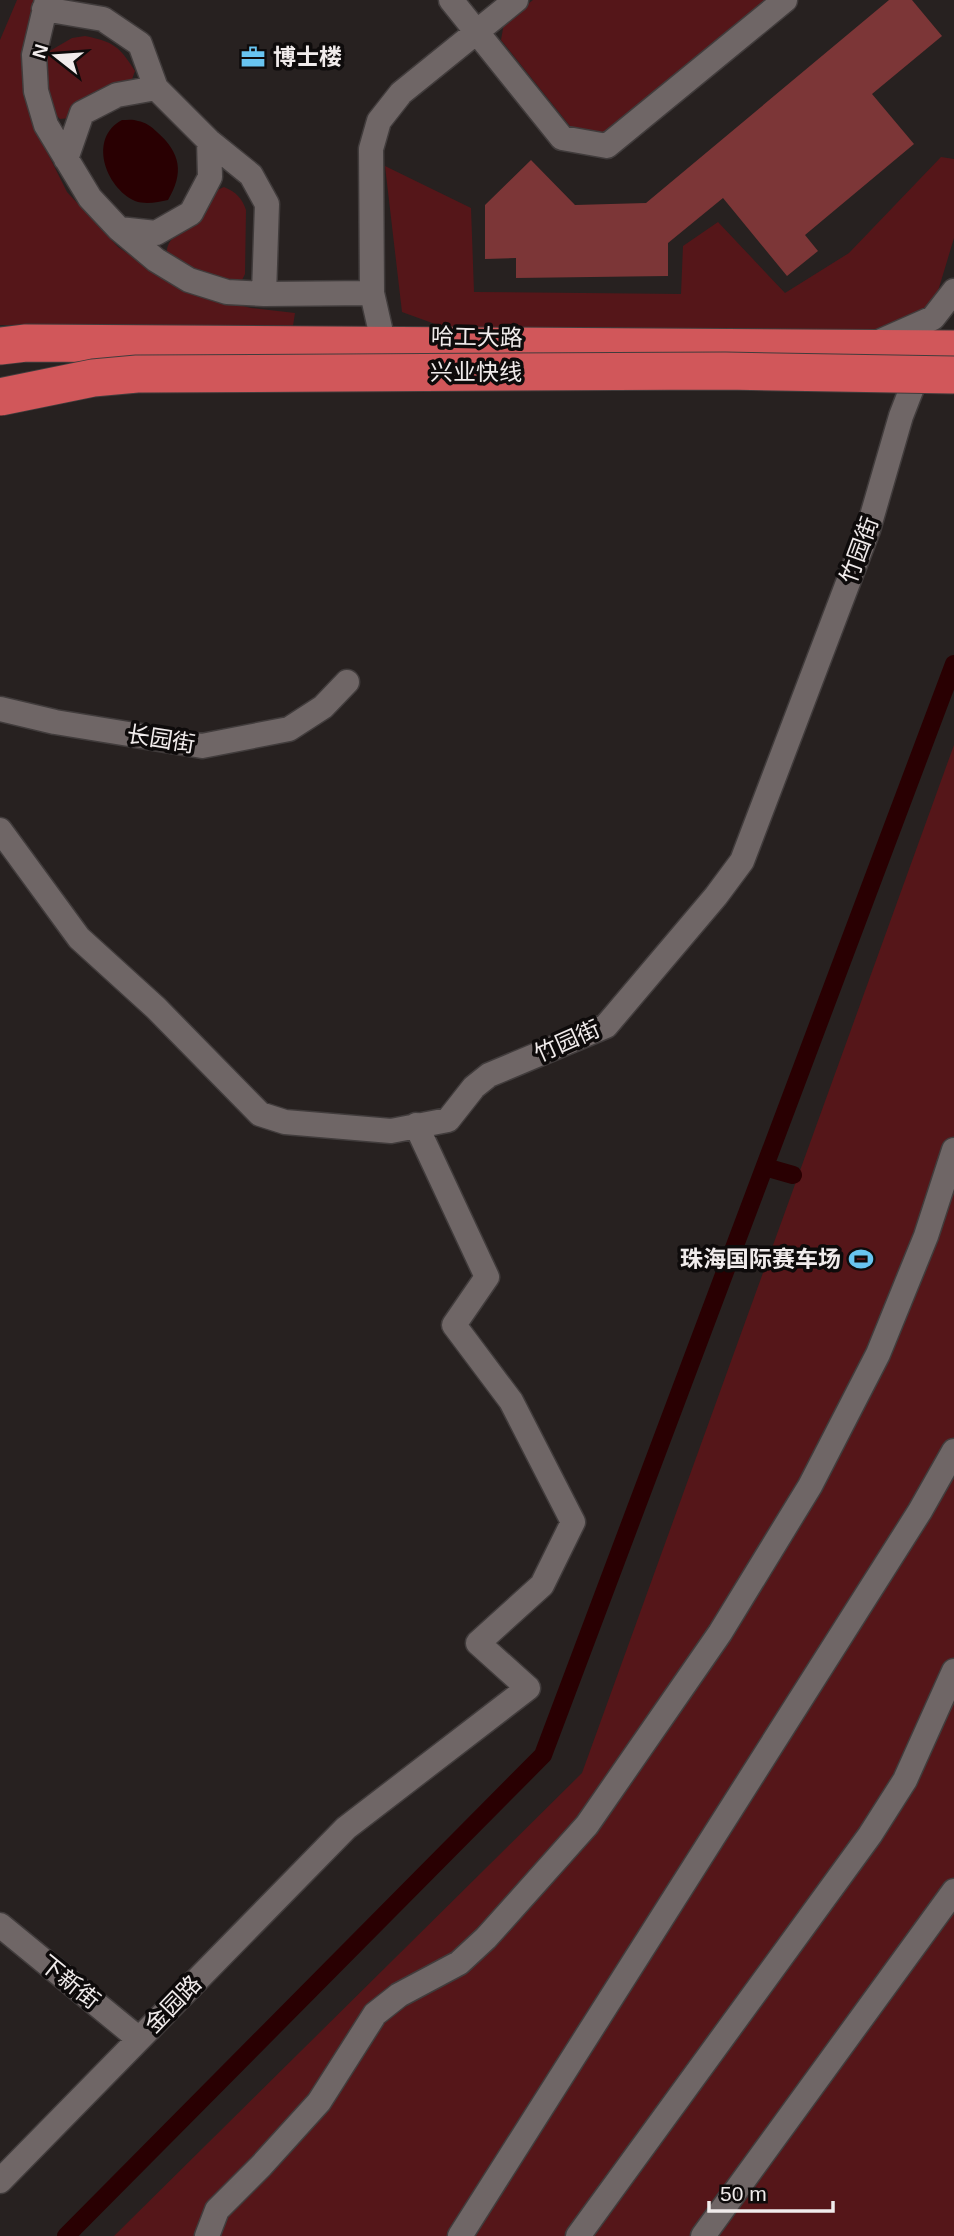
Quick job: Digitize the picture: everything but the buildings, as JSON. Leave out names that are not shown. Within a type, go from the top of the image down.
[{"type":"highway","name":"兴业快线","points":[[0,344],[954,351]]},
{"type":"highway","name":"兴业快线","points":[[0,397],[93,378],[137,374],[725,371],[954,375]]},
{"type":"street","points":[[451,0],[562,138],[607,146],[785,0]]},
{"type":"street","points":[[382,337],[372,293],[371,149],[379,121],[401,93],[516,0]]},
{"type":"street","points":[[264,295],[267,204],[251,175],[209,141],[156,88],[140,44],[103,19],[45,4],[34,55],[36,91],[46,125],[90,198],[119,229],[156,260],[189,280],[227,292],[264,295],[372,293]]},
{"type":"street","points":[[66,159],[82,113],[117,95],[156,88]]},
{"type":"street","points":[[119,229],[156,233],[191,213],[210,177],[209,141]]},
{"type":"street","points":[[881,341],[933,318],[954,291]]},
{"type":"street","name":"哈工大路","points":[[0,344],[52,338],[382,337],[954,342]]},
{"type":"street","points":[[915,380],[954,351]]},
{"type":"street","name":"哈工大路","points":[[0,379],[174,382],[954,381]]},
{"type":"street","name":"竹园街","points":[[0,830],[79,938],[156,1008],[260,1114],[285,1122],[391,1131],[448,1120],[474,1087],[489,1075],[606,1026],[716,896],[742,861],[868,530],[901,416],[915,380]]},
{"type":"street","name":"长园街","points":[[0,709],[55,722],[202,746],[289,729],[323,707],[347,682]]},
{"type":"street","name":"金园路","points":[[0,2181],[346,1828],[528,1688],[478,1643],[542,1585],[573,1522],[511,1401],[454,1325],[487,1277],[415,1125]]},
{"type":"street","points":[[207,2236],[217,2210],[319,2102],[375,2014],[399,1995],[459,1963],[486,1938],[587,1825],[720,1633],[810,1486],[878,1354],[926,1236],[954,1150]]},
{"type":"street","points":[[460,2236],[920,1511],[954,1451]]},
{"type":"street","points":[[578,2236],[870,1835],[905,1780],[954,1671]]},
{"type":"street","points":[[704,2236],[954,1891]]},
{"type":"street","name":"下新街","points":[[0,1925],[139,2039]]},
{"type":"shaded area","points":[[17,0],[35,0],[23,46],[28,59],[37,132],[67,192],[118,247],[184,292],[251,308],[295,313],[293,326],[0,325],[0,40]]},
{"type":"shaded area","points":[[533,0],[773,0],[603,138],[574,131],[501,40],[504,23]]},
{"type":"shaded area","points":[[85,36],[115,46],[135,71],[131,82],[70,118],[60,119],[48,107],[42,73],[48,52],[72,38]]},
{"type":"shaded area","points":[[122,120],[143,122],[155,130],[171,148],[178,164],[178,172],[168,200],[148,203],[135,201],[124,194],[109,174],[104,162],[105,138]]},
{"type":"shaded area","points":[[941,157],[954,159],[954,238],[935,301],[910,335],[446,328],[402,312],[385,166],[471,208],[474,292],[681,294],[683,246],[718,222],[785,293],[849,253]]},
{"type":"shaded area","points":[[224,187],[238,196],[246,210],[245,274],[240,284],[182,269],[167,253],[173,238],[198,221],[215,191]]},
{"type":"shaded area","name":"珠海国际赛车场","points":[[954,745],[954,2236],[114,2236],[582,1773]]},
{"type":"waterway","points":[[66,2236],[543,1755],[954,664]]},
{"type":"waterway","points":[[765,1167],[793,1175]]},
{"type":"place","name":"博士楼","points":[[253,57]]},
{"type":"place","name":"珠海国际赛车场","points":[[861,1259]]}]
